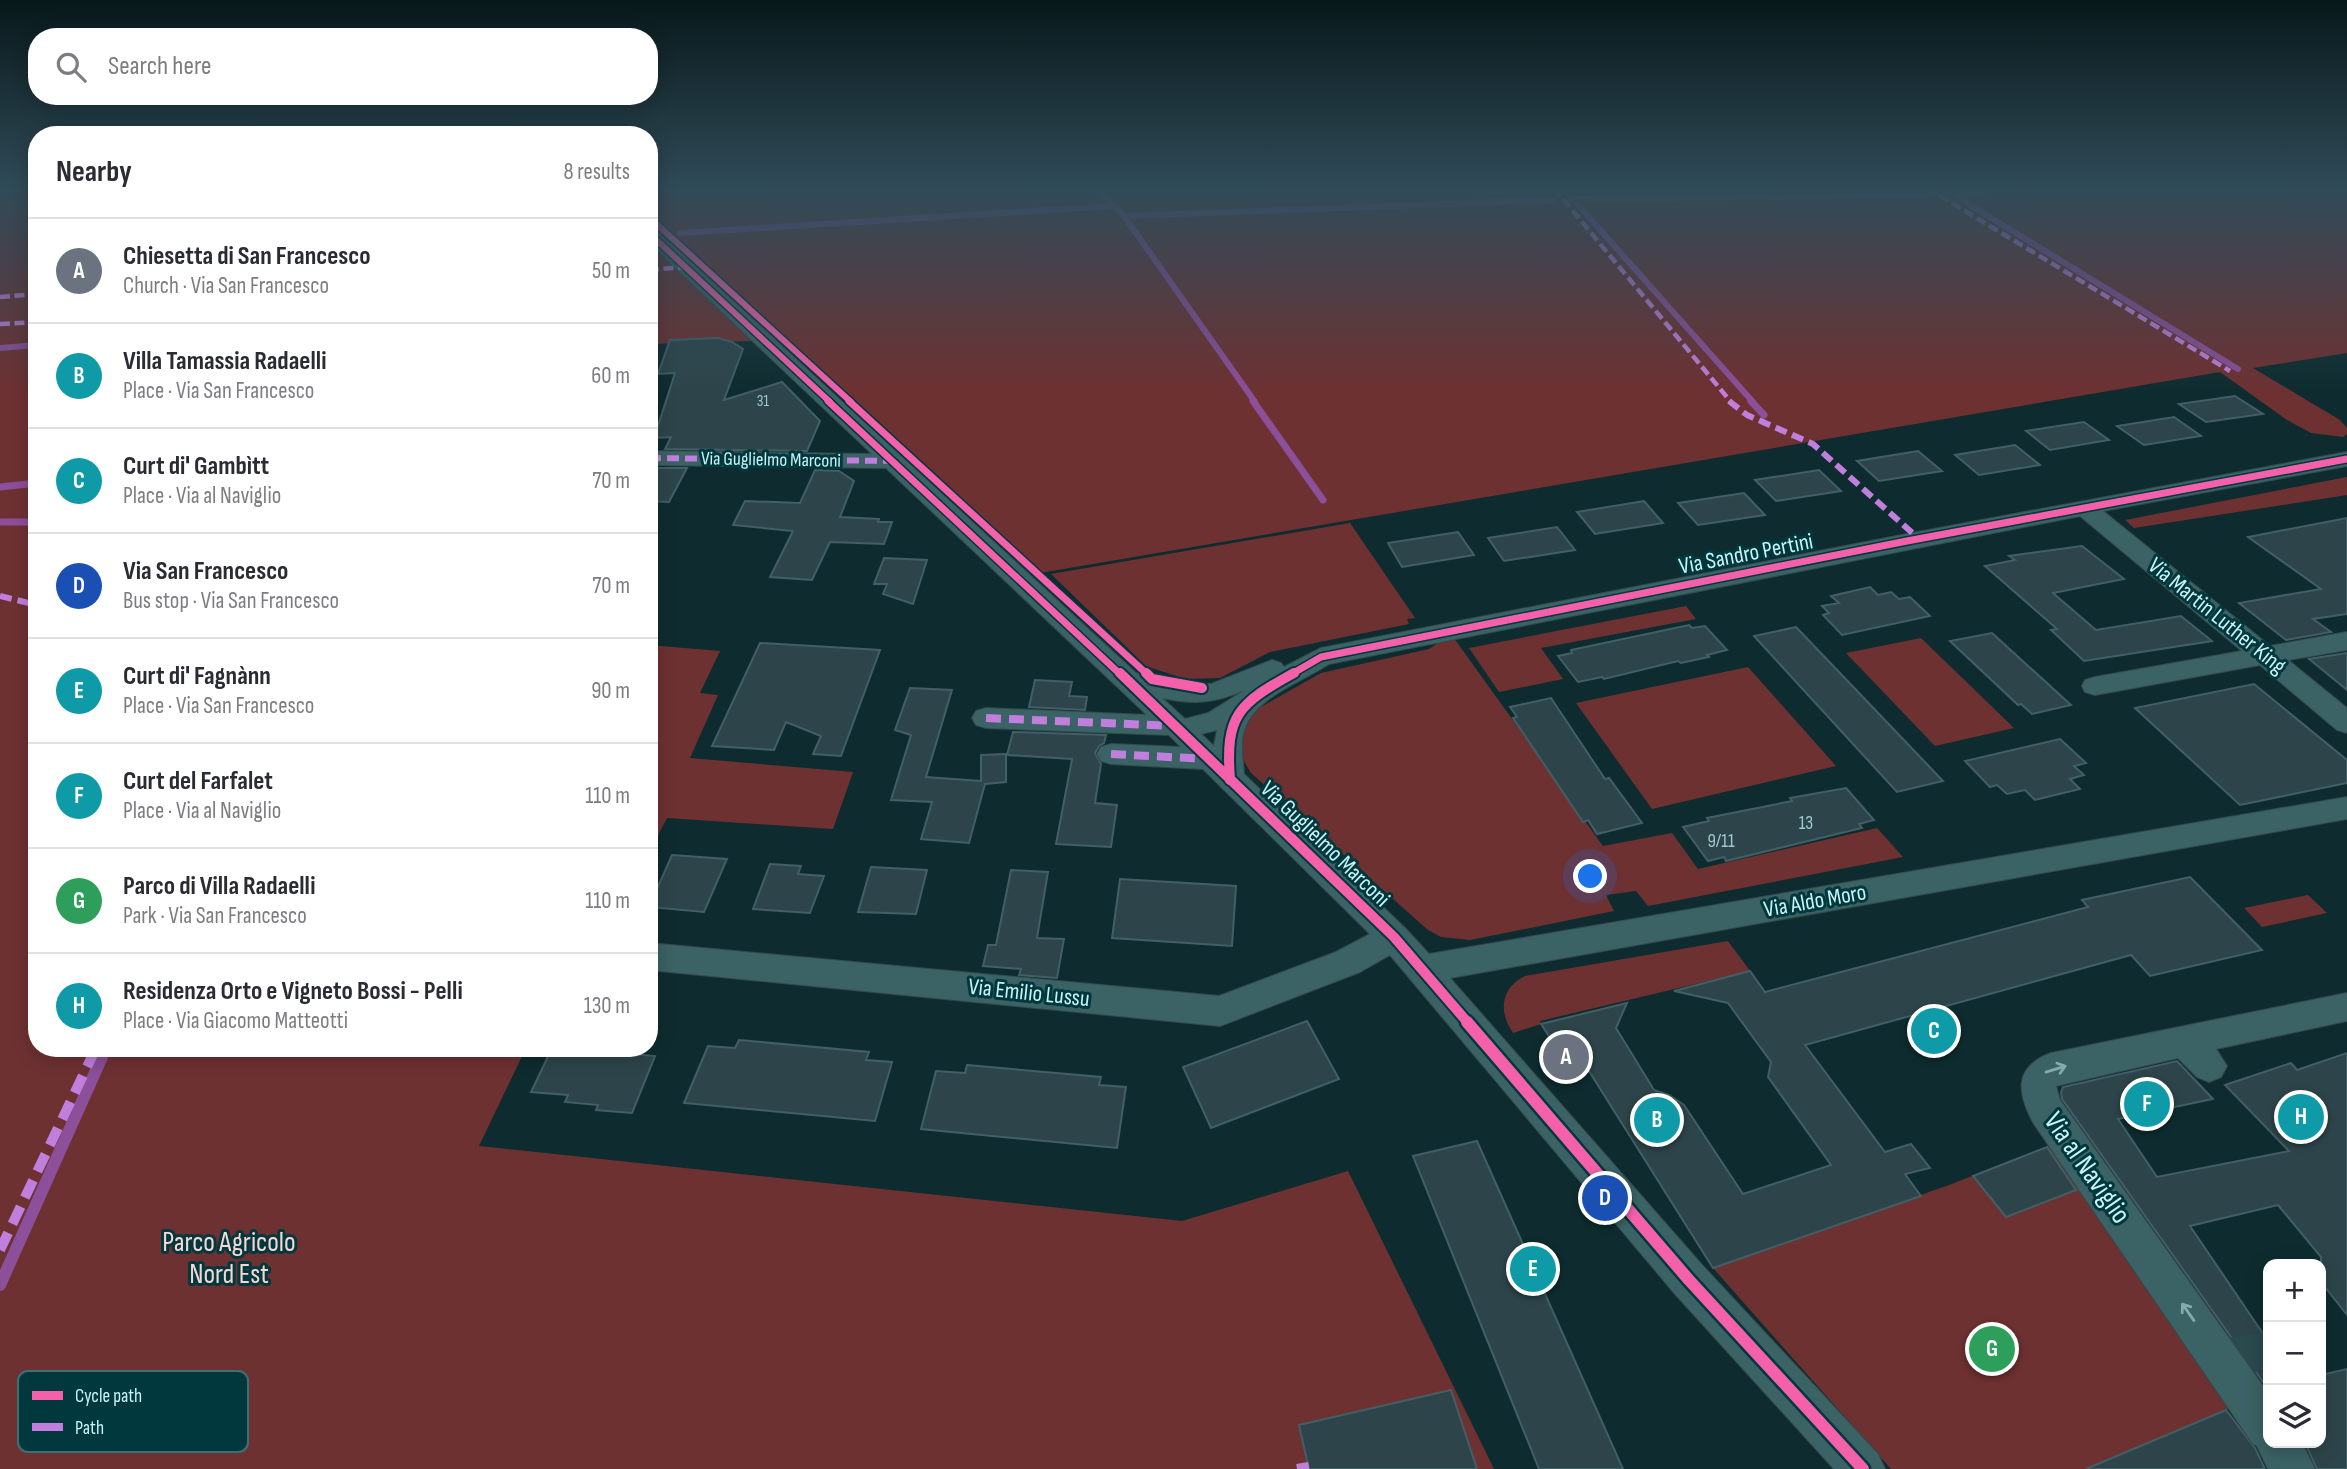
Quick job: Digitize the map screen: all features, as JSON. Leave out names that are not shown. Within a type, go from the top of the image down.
[{"type":"street","name":"Via Guglielmo Marconi","points":[[674,257],[1177,728],[1394,937],[1689,1280],[1863,1469]]},
{"type":"street","name":"Via Guglielmo Marconi","points":[[658,458],[894,461]]},
{"type":"street","name":"Via Sandro Pertini","points":[[1177,728],[1217,720],[1241,693],[1301,672],[1321,657],[1907,541],[2347,458]]},
{"type":"street","name":"Via Martin Luther King","points":[[2086,509],[2347,723]]},
{"type":"street","points":[[2095,686],[2347,641]]},
{"type":"street","points":[[1126,681],[1185,693],[1241,693]]},
{"type":"street","name":"Via Sandro Pertini","points":[[1230,780],[1229,733],[1241,693]]},
{"type":"street","points":[[986,718],[1177,728]]},
{"type":"street","points":[[1111,754],[1208,759]]},
{"type":"street","name":"Via Aldo Moro","points":[[1424,969],[2347,808]]},
{"type":"street","name":"Via Emilio Lussu","points":[[658,957],[1220,1011],[1348,962],[1394,937]]},
{"type":"street","name":"Via al Naviglio","points":[[2263,1420],[2227,1357],[2047,1112],[2037,1088],[2040,1078],[2051,1069],[2197,1054],[2245,1028],[2347,1007]]},
{"type":"street","points":[[2280,1448],[2293,1469]]},
{"type":"green space","name":"Parco Agricolo Nord Est","points":[[0,257],[28,257],[28,1057],[522,1057],[479,1146],[1182,1221],[1348,1171],[1494,1469],[0,1469]]},
{"type":"green space","points":[[658,257],[2347,257],[2347,353],[2253,368],[2340,420],[2347,428],[2347,434],[2343,437],[2311,433],[2287,420],[2220,372],[1040,573],[779,340],[658,344]]},
{"type":"green space","points":[[2347,477],[2347,495],[2134,528],[2125,520]]},
{"type":"green space","points":[[1350,523],[1415,618],[1407,619],[1409,624],[1270,652],[1220,678],[1185,679],[1146,666],[1051,574]]},
{"type":"green space","points":[[1686,606],[1696,619],[1541,648],[1563,679],[1499,692],[1469,648]]},
{"type":"green space","points":[[1451,634],[1603,846],[1672,833],[1698,869],[1877,828],[1903,857],[1648,906],[1636,891],[1606,895],[1614,911],[1470,940],[1441,937],[1428,930],[1251,773],[1242,758],[1239,740],[1252,712],[1321,673],[1429,649]]},
{"type":"green space","points":[[1921,638],[2014,728],[1935,746],[1846,653]]},
{"type":"green space","points":[[658,646],[720,651],[700,693],[718,695],[690,758],[853,772],[833,829],[667,818],[658,836]]},
{"type":"green space","points":[[1748,667],[1836,766],[1652,809],[1576,703]]},
{"type":"green space","points":[[2308,895],[2327,913],[2262,927],[2244,908]]},
{"type":"green space","points":[[1728,941],[1750,971],[1540,1021],[1541,1024],[1513,1033],[1508,1025],[1504,1001],[1511,987],[1525,976]]},
{"type":"green space","points":[[2054,1144],[2240,1404],[2086,1469],[1891,1469],[1713,1268],[1949,1185]]},
{"type":"building","points":[[718,338],[743,349],[724,400],[782,382],[820,421],[807,451],[665,449],[671,437],[658,438],[658,426],[675,373],[658,374],[670,340]]},
{"type":"building","points":[[2235,396],[2263,414],[2206,422],[2179,404]]},
{"type":"building","points":[[2174,417],[2201,436],[2144,445],[2117,426]]},
{"type":"building","points":[[2084,422],[2109,440],[2050,450],[2026,431]]},
{"type":"building","points":[[2015,445],[2040,465],[1979,475],[1955,455]]},
{"type":"building","points":[[1918,451],[1942,471],[1879,481],[1857,461]]},
{"type":"building","points":[[658,468],[687,468],[669,502],[658,501]]},
{"type":"building","points":[[815,470],[839,471],[854,481],[840,517],[892,522],[884,544],[830,542],[812,580],[770,577],[793,531],[733,525],[745,501],[800,503]]},
{"type":"building","points":[[1819,470],[1841,491],[1776,501],[1755,480]]},
{"type":"building","points":[[1744,493],[1765,515],[1698,525],[1678,503]]},
{"type":"building","points":[[1644,501],[1663,523],[1595,534],[1577,512]]},
{"type":"building","points":[[2347,518],[2347,614],[2313,619],[2331,632],[2286,640],[2239,603],[2321,589],[2248,537]]},
{"type":"building","points":[[1557,527],[1575,550],[1504,561],[1488,538]]},
{"type":"building","points":[[1458,532],[1474,555],[1402,567],[1388,543]]},
{"type":"building","points":[[2082,546],[2124,579],[2053,593],[2096,630],[2181,616],[2212,641],[2084,661],[2051,630],[2057,629],[1985,566],[2015,560],[2009,556]]},
{"type":"building","points":[[884,558],[927,560],[913,604],[883,594],[887,584],[874,584]]},
{"type":"building","points":[[1870,587],[1878,595],[1891,592],[1899,599],[1910,597],[1930,616],[1842,635],[1823,615],[1829,613],[1822,606],[1839,603],[1831,596]]},
{"type":"building","points":[[1689,625],[1692,628],[1705,626],[1727,650],[1707,655],[1709,657],[1578,682],[1558,656],[1572,653],[1571,650]]},
{"type":"building","points":[[1796,627],[1943,781],[1897,792],[1754,636]]},
{"type":"building","points":[[1992,633],[2071,705],[2032,714],[2021,704],[2018,705],[1950,641]]},
{"type":"building","points":[[760,643],[880,650],[841,756],[813,754],[821,736],[786,722],[774,750],[712,746]]},
{"type":"building","points":[[2347,653],[2347,690],[2309,659]]},
{"type":"building","points":[[1035,680],[1072,682],[1069,696],[1087,697],[1085,710],[1029,707]]},
{"type":"building","points":[[2254,684],[2347,760],[2347,783],[2240,805],[2135,708]]},
{"type":"building","points":[[910,688],[952,690],[926,777],[981,781],[981,755],[1006,754],[1006,782],[985,784],[969,843],[921,839],[932,802],[891,800],[911,735],[895,730]]},
{"type":"building","points":[[1551,698],[1605,779],[1609,778],[1642,823],[1597,834],[1588,820],[1583,822],[1513,718],[1517,717],[1510,707]]},
{"type":"building","points":[[1013,732],[1106,735],[1104,743],[1095,753],[1101,764],[1095,803],[1117,805],[1111,847],[1056,844],[1072,759],[1007,755]]},
{"type":"building","points":[[2060,739],[2086,763],[2074,766],[2084,775],[2070,779],[2080,789],[2035,800],[2025,790],[2007,794],[1997,785],[1990,787],[1965,761]]},
{"type":"building","points":[[1846,788],[1874,820],[1859,824],[1862,828],[1726,861],[1724,857],[1708,861],[1683,827],[1709,821],[1707,818],[1792,801],[1790,798]]},
{"type":"building","points":[[672,855],[727,859],[704,912],[658,908],[658,887]]},
{"type":"building","points":[[770,864],[801,866],[798,874],[824,876],[810,913],[753,909]]},
{"type":"building","points":[[871,867],[927,870],[916,914],[858,912]]},
{"type":"building","points":[[1011,870],[1048,872],[1037,938],[1064,939],[1057,978],[1019,975],[1021,969],[983,966],[988,945],[996,945]]},
{"type":"building","points":[[2190,877],[2262,950],[2150,976],[2131,955],[1805,1045],[1885,1152],[1911,1144],[1930,1168],[1905,1174],[1921,1196],[1713,1268],[1587,1068],[1575,1073],[1562,1069],[1551,1053],[1552,1041],[1541,1024],[1627,1003],[1616,1028],[1654,1090],[1669,1095],[1684,1105],[1743,1194],[1831,1165],[1768,1077],[1771,1062],[1728,1003],[1674,991],[1750,971],[1765,992],[2088,907],[2082,900]]},
{"type":"building","points":[[1120,879],[1236,886],[1232,946],[1112,938]]},
{"type":"building","points":[[1307,1021],[1339,1079],[1211,1128],[1183,1067]]},
{"type":"building","points":[[739,1040],[869,1052],[866,1060],[892,1062],[875,1121],[684,1103],[708,1046],[735,1048]]},
{"type":"building","points":[[2347,1053],[2347,1315],[2326,1288],[2326,1259],[2321,1259],[2278,1205],[2190,1226],[2263,1334],[2263,1382],[2062,1099],[2061,1092],[2063,1087],[2177,1061],[2213,1099],[2118,1119],[2157,1177],[2289,1151],[2225,1085],[2291,1063],[2297,1070]]},
{"type":"building","points":[[548,1057],[655,1057],[632,1113],[596,1110],[598,1105],[565,1102],[568,1095],[531,1092]]},
{"type":"building","points":[[967,1065],[1101,1077],[1099,1085],[1126,1087],[1117,1148],[921,1129],[936,1071],[965,1073]]},
{"type":"building","points":[[1477,1141],[1623,1469],[1539,1469],[1413,1156]]},
{"type":"building","points":[[2047,1147],[2076,1190],[2006,1217],[1973,1176]]},
{"type":"building","points":[[2347,1369],[2347,1469],[2317,1469],[2307,1448],[2326,1448],[2326,1374]]},
{"type":"building","points":[[1451,1390],[1477,1469],[1309,1469],[1299,1425]]},
{"type":"building","points":[[2226,1410],[2255,1448],[2265,1469],[2086,1469]]},
{"type":"waterway","points":[[1153,257],[1255,402]]},
{"type":"waterway","points":[[1624,257],[1753,402]]},
{"type":"waterway","points":[[2054,257],[2238,369]]},
{"type":"waterway","points":[[0,348],[28,346]]},
{"type":"waterway","points":[[1253,401],[1323,500]]},
{"type":"waterway","points":[[1751,401],[1764,415]]},
{"type":"waterway","points":[[0,487],[28,484]]},
{"type":"waterway","points":[[0,522],[28,522]]},
{"type":"waterway","points":[[0,1285],[102,1057]]},
{"type":"tunnel","points":[[2232,1356],[2263,1352]]},
{"type":"marked path","points":[[1610,257],[1727,399],[1747,415],[1813,444],[1919,539]]},
{"type":"marked path","points":[[2041,257],[2230,371]]},
{"type":"marked path","points":[[658,269],[687,267]]},
{"type":"marked path","points":[[0,297],[28,295]]},
{"type":"marked path","points":[[0,324],[28,322]]},
{"type":"marked path","points":[[658,458],[894,461]]},
{"type":"marked path","points":[[0,596],[28,603]]},
{"type":"marked path","points":[[986,718],[1175,726]]},
{"type":"marked path","points":[[1111,754],[1208,759]]},
{"type":"marked path","points":[[0,1250],[92,1057]]},
{"type":"marked path","points":[[1297,1469],[1309,1467]]},
{"type":"cycle path","points":[[674,257],[1180,730],[1394,937],[1689,1280],[1863,1469]]},
{"type":"cycle path","points":[[692,257],[1152,679],[1202,688]]},
{"type":"cycle path","points":[[1230,780],[1228,743],[1235,718],[1255,697],[1321,657],[1907,541],[2347,459]]},
{"type":"place","name":"Curt di' Gambìtt","points":[[1934,1031]]},
{"type":"place","name":"Chiesetta di San Francesco","points":[[1566,1057]]},
{"type":"place","name":"Curt del Farfalet","points":[[2147,1104]]},
{"type":"place","name":"Residenza Orto e Vigneto Bossi - Pelli","points":[[2301,1117]]},
{"type":"place","name":"Villa Tamassia Radaelli","points":[[1657,1120]]},
{"type":"place","name":"Via San Francesco","points":[[1605,1198]]},
{"type":"place","name":"Curt di' Fagnànn","points":[[1533,1269]]},
{"type":"place","name":"Parco di Villa Radaelli","points":[[1992,1349]]}]
